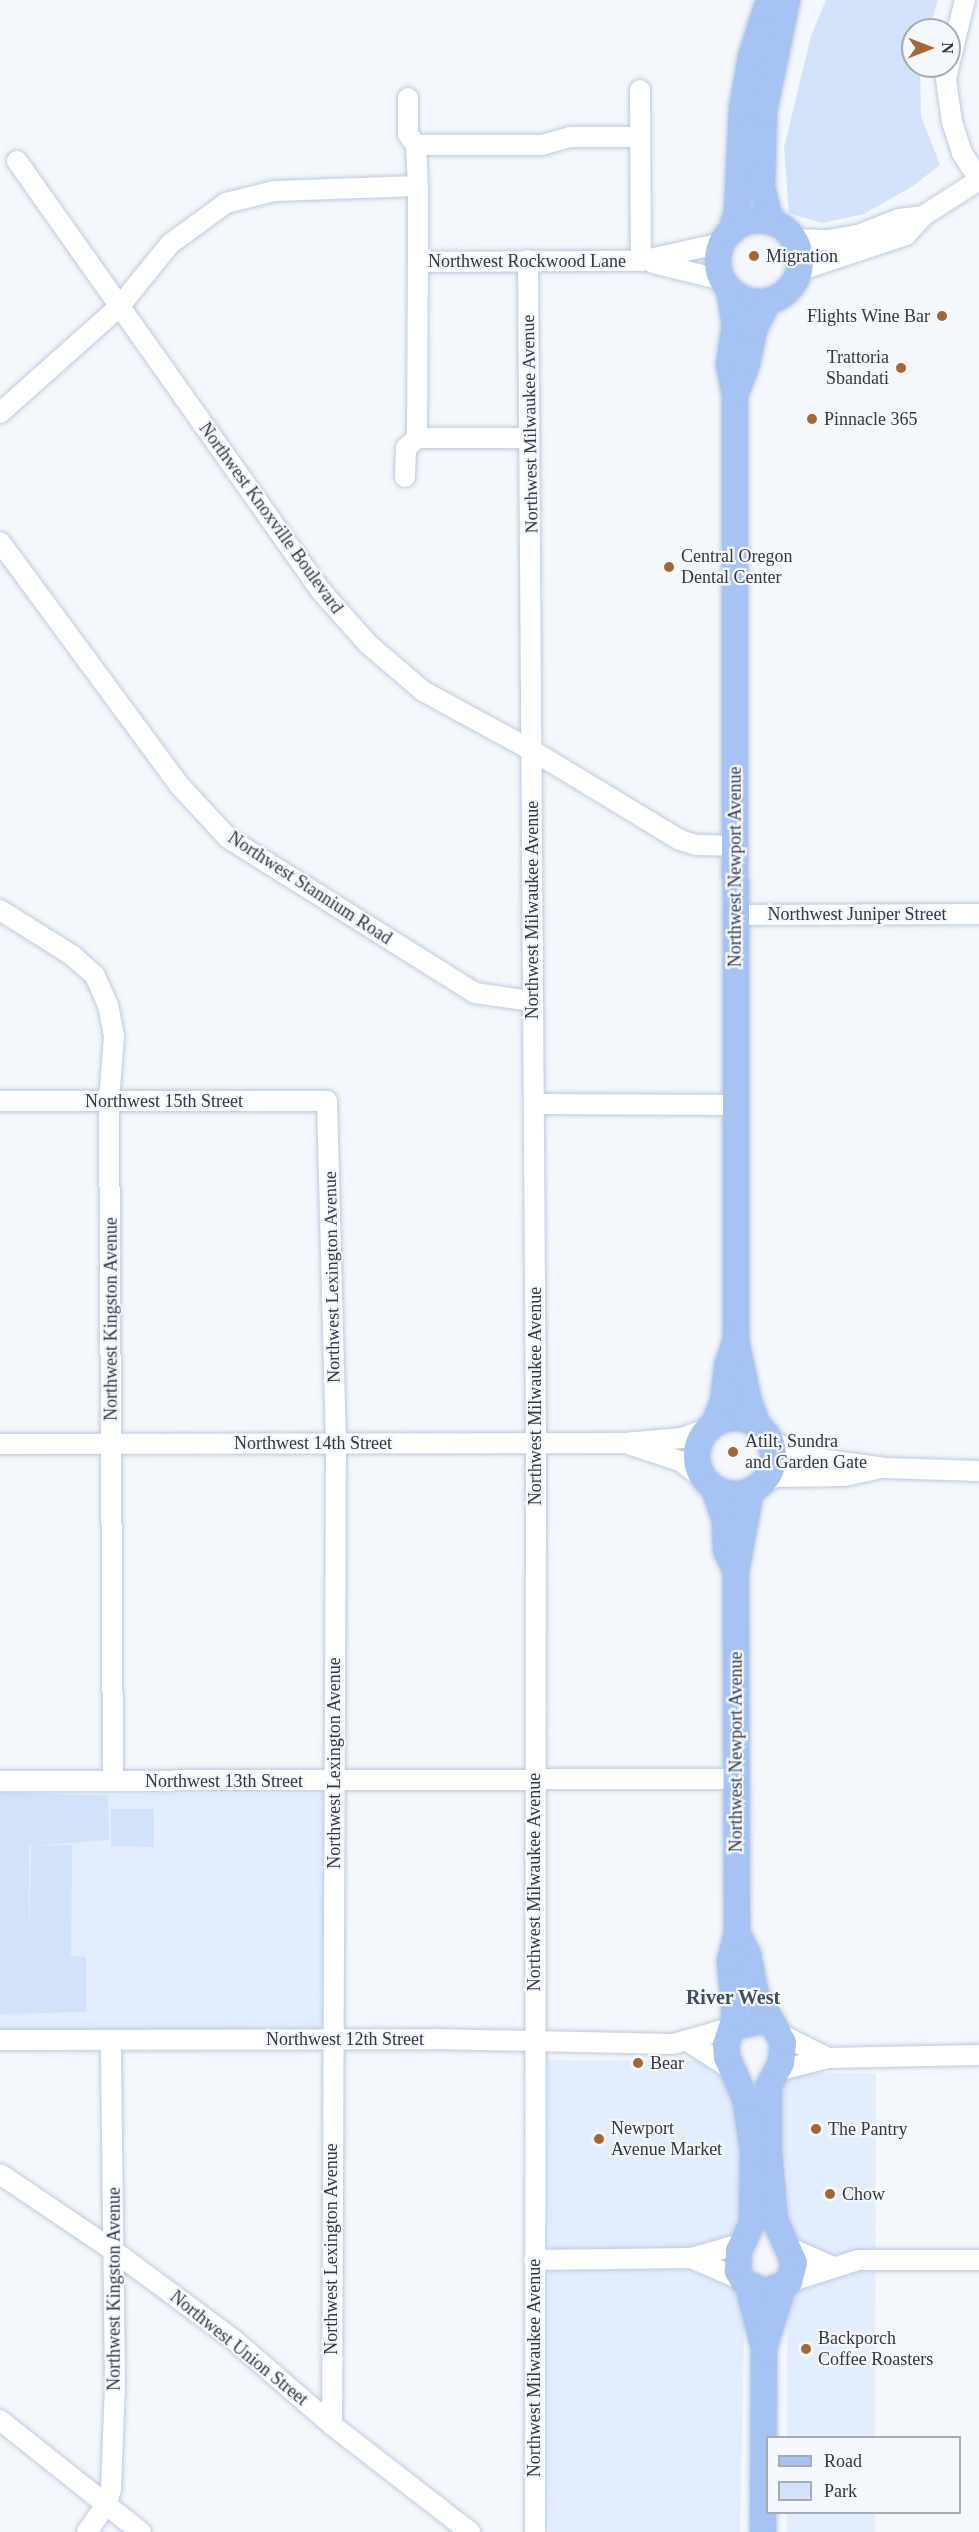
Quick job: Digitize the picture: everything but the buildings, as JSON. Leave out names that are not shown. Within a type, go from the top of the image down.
[{"type":"main road","points":[[726,238],[754,220],[771,222],[793,239],[799,255],[798,271],[788,290],[768,301],[752,301],[726,284],[718,264],[726,238],[737,211],[742,108],[751,57],[766,9],[773,0]]},
{"type":"main road","points":[[771,222],[762,188],[764,111],[787,0]]},
{"type":"main road","name":"Northwest Newport Avenue","points":[[726,284],[735,326],[729,364],[735,395],[736,1340],[748,1400],[764,1433]]},
{"type":"main road","name":"Northwest Newport Avenue","points":[[735,395],[747,363],[754,329],[768,301]]},
{"type":"main road","name":"Northwest Newport Avenue","points":[[710,1427],[723,1402],[727,1367],[736,1340]]},
{"type":"main road","points":[[738,1418],[764,1433],[772,1464],[756,1487],[733,1493],[710,1484],[697,1459],[698,1447],[710,1427],[738,1418]]},
{"type":"main road","name":"Northwest Newport Avenue","points":[[710,1484],[725,1520],[726,1550],[736,1570]]},
{"type":"main road","name":"Northwest Newport Avenue","points":[[734,2074],[726,2045],[733,2027],[736,2007],[730,1961],[737,1932],[736,1570],[756,1487]]},
{"type":"main road","name":"Northwest Newport Avenue","points":[[737,1932],[748,1954],[755,1992],[777,2029]]},
{"type":"main road","points":[[733,2027],[751,2020],[777,2029],[784,2054],[769,2095],[770,2151],[773,2208],[794,2263],[764,2348]]},
{"type":"main road","points":[[734,2074],[745,2098],[753,2149],[752,2223],[737,2260],[764,2348],[764,2532]]},
{"type":"main road","points":[[745,2282],[765,2292],[786,2284]]},
{"type":"street","points":[[961,18],[965,0]]},
{"type":"street","points":[[798,271],[888,243],[906,235],[923,216],[979,180],[962,153],[952,122],[946,78]]},
{"type":"street","points":[[640,90],[641,261]]},
{"type":"street","name":"Northwest Rockwood Lane","points":[[408,98],[408,134],[416,145],[418,262],[641,261],[726,284]]},
{"type":"street","points":[[416,145],[542,145],[570,137],[640,137]]},
{"type":"street","name":"Northwest Knoxville Boulevard","points":[[17,161],[321,591],[368,644],[423,690],[533,751],[680,840],[696,845],[735,846]]},
{"type":"street","points":[[0,413],[119,307],[170,243],[226,203],[274,191],[312,187],[418,186]]},
{"type":"street","points":[[793,239],[848,236],[899,219],[923,216]]},
{"type":"street","name":"Northwest Rockwood Lane","points":[[641,261],[726,238]]},
{"type":"street","name":"Northwest Milwaukee Avenue","points":[[528,260],[536,1444],[533,2041],[535,2532]]},
{"type":"street","points":[[417,438],[418,262]]},
{"type":"street","points":[[405,477],[406,448],[417,438],[529,438]]},
{"type":"street","name":"Northwest Stannium Road","points":[[0,542],[179,785],[228,838],[476,993],[532,1001]]},
{"type":"street","name":"Northwest Kingston Avenue","points":[[0,910],[73,956],[94,976],[108,1005],[114,1036],[109,1101],[113,1781]]},
{"type":"street","name":"Northwest Juniper Street","points":[[735,915],[979,914]]},
{"type":"street","name":"Northwest 15th Street","points":[[0,1101],[327,1101]]},
{"type":"street","name":"Northwest Lexington Avenue","points":[[327,1101],[336,1442],[332,2425]]},
{"type":"street","points":[[534,1104],[735,1105]]},
{"type":"street","name":"Northwest 14th Street","points":[[0,1444],[625,1443],[682,1438],[710,1427]]},
{"type":"street","points":[[764,1433],[805,1457],[885,1468],[979,1471]]},
{"type":"street","name":"Northwest 14th Street","points":[[625,1443],[680,1461],[710,1484]]},
{"type":"street","points":[[756,1487],[776,1477],[844,1476],[885,1468]]},
{"type":"street","name":"Northwest 13th Street","points":[[0,1781],[735,1779]]},
{"type":"street","name":"Northwest 12th Street","points":[[0,2040],[332,2039],[689,2042],[733,2027]]},
{"type":"street","points":[[777,2029],[828,2058]]},
{"type":"street","name":"Northwest Kingston Avenue","points":[[87,2532],[107,2503],[111,2489],[115,2384],[111,2040]]},
{"type":"street","points":[[689,2042],[734,2074]]},
{"type":"street","points":[[775,2074],[828,2058],[979,2055]]},
{"type":"street","name":"Northwest Union Street","points":[[0,2174],[114,2251],[234,2340],[332,2425],[470,2532]]},
{"type":"street","points":[[534,2260],[691,2258],[745,2240]]},
{"type":"street","points":[[786,2242],[831,2266]]},
{"type":"street","points":[[691,2258],[745,2282]]},
{"type":"street","points":[[786,2284],[831,2266],[858,2260],[979,2260]]},
{"type":"street","points":[[0,2420],[141,2532]]},
{"type":"shaded area","points":[[325,1793],[324,2026],[319,2030],[80,2036],[74,2030],[0,2029],[0,1795]]},
{"type":"shaded area","points":[[548,2060],[714,2061],[741,2111],[745,2287],[740,2532],[549,2532]]},
{"type":"shaded area","points":[[785,2072],[876,2074],[875,2436],[787,2436],[788,2174],[774,2093]]},
{"type":"shaded area","points":[[787,2514],[875,2514],[875,2532],[787,2532]]},
{"type":"green space","points":[[826,0],[938,0],[933,18],[901,18],[901,78],[920,78],[921,116],[940,165],[913,186],[864,214],[822,223],[789,213],[784,148],[811,36]]},
{"type":"green space","points":[[0,1792],[108,1796],[109,1840],[29,1846],[29,1945],[31,1846],[72,1845],[71,1956],[86,1957],[87,2012],[0,2014]]},
{"type":"green space","points":[[111,1809],[154,1809],[154,1847],[111,1846]]},
{"type":"place","name":"Migration","points":[[754,256]]},
{"type":"place","name":"Flights Wine Bar","points":[[942,316]]},
{"type":"place","name":"Trattoria Sbandati","points":[[901,368]]},
{"type":"place","name":"Pinnacle 365","points":[[812,419]]},
{"type":"place","name":"Central Oregon Dental Center","points":[[669,567]]},
{"type":"place","name":"Atilt, Sundra and Garden Gate","points":[[733,1452]]},
{"type":"place","name":"Bear","points":[[638,2063]]},
{"type":"place","name":"The Pantry","points":[[816,2129]]},
{"type":"place","name":"Newport Avenue Market","points":[[599,2139]]},
{"type":"place","name":"Chow","points":[[830,2194]]},
{"type":"place","name":"Backporch Coffee Roasters","points":[[806,2349]]},
{"type":"district","name":"River West","points":[[733,1997]]}]
